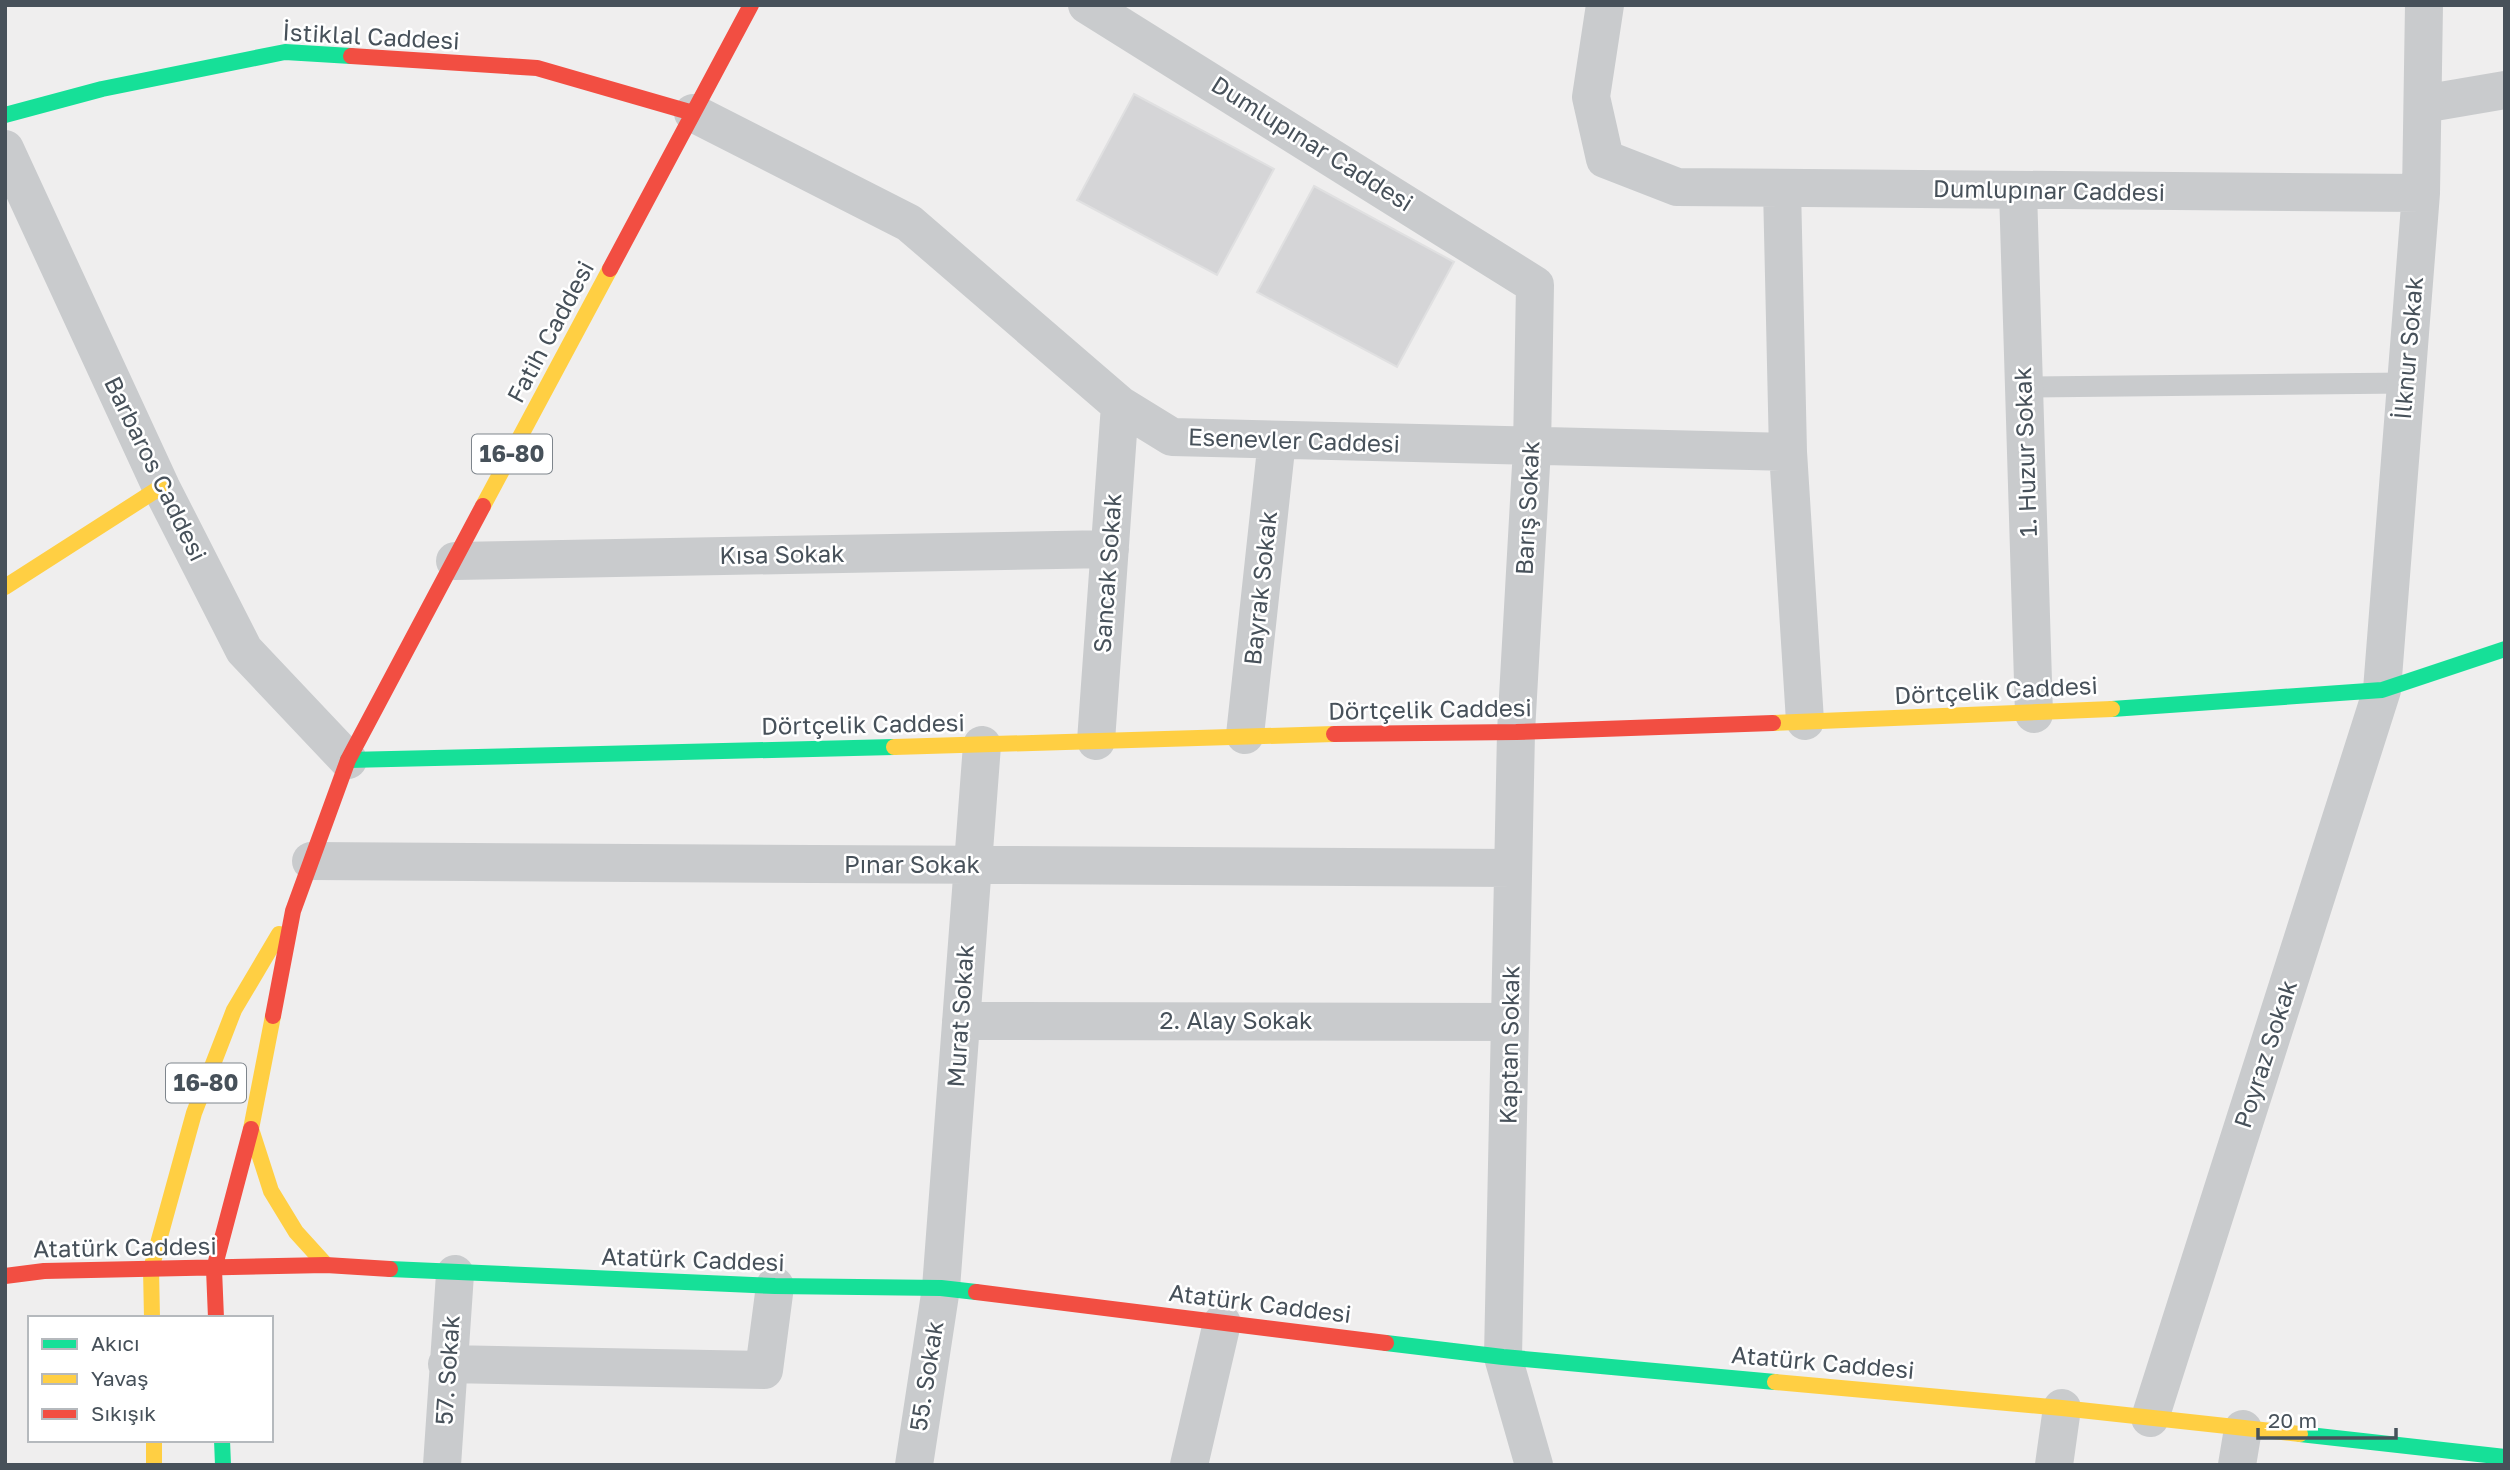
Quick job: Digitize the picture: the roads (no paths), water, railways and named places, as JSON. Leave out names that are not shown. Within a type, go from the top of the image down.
[{"type":"street","name":"Fatih Caddesi","points":[[326,1265],[296,1232],[271,1191],[251,1129],[293,911],[348,760],[751,5]]},
{"type":"street","name":"Dumlupınar Caddesi","points":[[1087,5],[1535,285]]},
{"type":"street","name":"Dumlupınar Caddesi","points":[[1605,5],[1591,97],[1605,159],[1677,187],[2421,193]]},
{"type":"street","name":"İlknur Sokak","points":[[2382,690],[2421,193],[2424,5]]},
{"type":"street","name":"İstiklal Caddesi","points":[[5,115],[102,89],[285,52],[537,68],[693,113]]},
{"type":"street","points":[[2423,104],[2505,90]]},
{"type":"street","name":"Esenevler Caddesi","points":[[693,113],[909,223],[1120,405],[1172,437],[1532,448],[1788,452]]},
{"type":"street","name":"Barbaros Caddesi","points":[[5,149],[161,487],[244,650],[348,760]]},
{"type":"street","points":[[1782,188],[1788,452],[1805,721]]},
{"type":"street","name":"1. Huzur Sokak","points":[[2018,191],[2034,713]]},
{"type":"street","name":"Barış Sokak","points":[[1516,732],[1532,448],[1535,285]]},
{"type":"street","name":"Sancak Sokak","points":[[1096,741],[1120,405]]},
{"type":"street","name":"Bayrak Sokak","points":[[1245,735],[1277,440]]},
{"type":"street","points":[[5,587],[161,487]]},
{"type":"street","name":"Kısa Sokak","points":[[454,561],[1110,549]]},
{"type":"street","name":"Dörtçelik Caddesi","points":[[348,760],[982,745],[1245,735],[1516,732],[2034,713],[2382,690],[2505,649]]},
{"type":"street","name":"Poyraz Sokak","points":[[2150,1418],[2382,690]]},
{"type":"street","name":"Kaptan Sokak","points":[[1516,732],[1503,1357],[1534,1465]]},
{"type":"street","name":"Murat Sokak","points":[[941,1288],[982,745]]},
{"type":"street","name":"Pınar Sokak","points":[[311,861],[1513,868]]},
{"type":"street","name":"Fatih Caddesi","points":[[152,1316],[151,1269],[194,1113],[234,1010],[293,911]]},
{"type":"street","name":"2. Alay Sokak","points":[[961,1021],[1510,1022]]},
{"type":"street","name":"16-80","points":[[214,1269],[251,1129]]},
{"type":"street","name":"Atatürk Caddesi","points":[[5,1276],[44,1271],[326,1265],[455,1274],[775,1286],[941,1288],[1503,1357],[2150,1418],[2240,1447],[2505,1457]]},
{"type":"street","points":[[214,1269],[216,1316]]},
{"type":"street","name":"57. Sokak","points":[[442,1465],[455,1274]]},
{"type":"street","points":[[447,1364],[764,1370],[775,1286]]},
{"type":"street","name":"55. Sokak","points":[[914,1465],[941,1288]]},
{"type":"street","points":[[1189,1465],[1223,1323]]},
{"type":"street","points":[[2054,1465],[2063,1408]]},
{"type":"street","points":[[154,1442],[154,1465]]},
{"type":"street","points":[[222,1442],[223,1465]]},
{"type":"lane","points":[[2024,387],[2406,383]]}]
